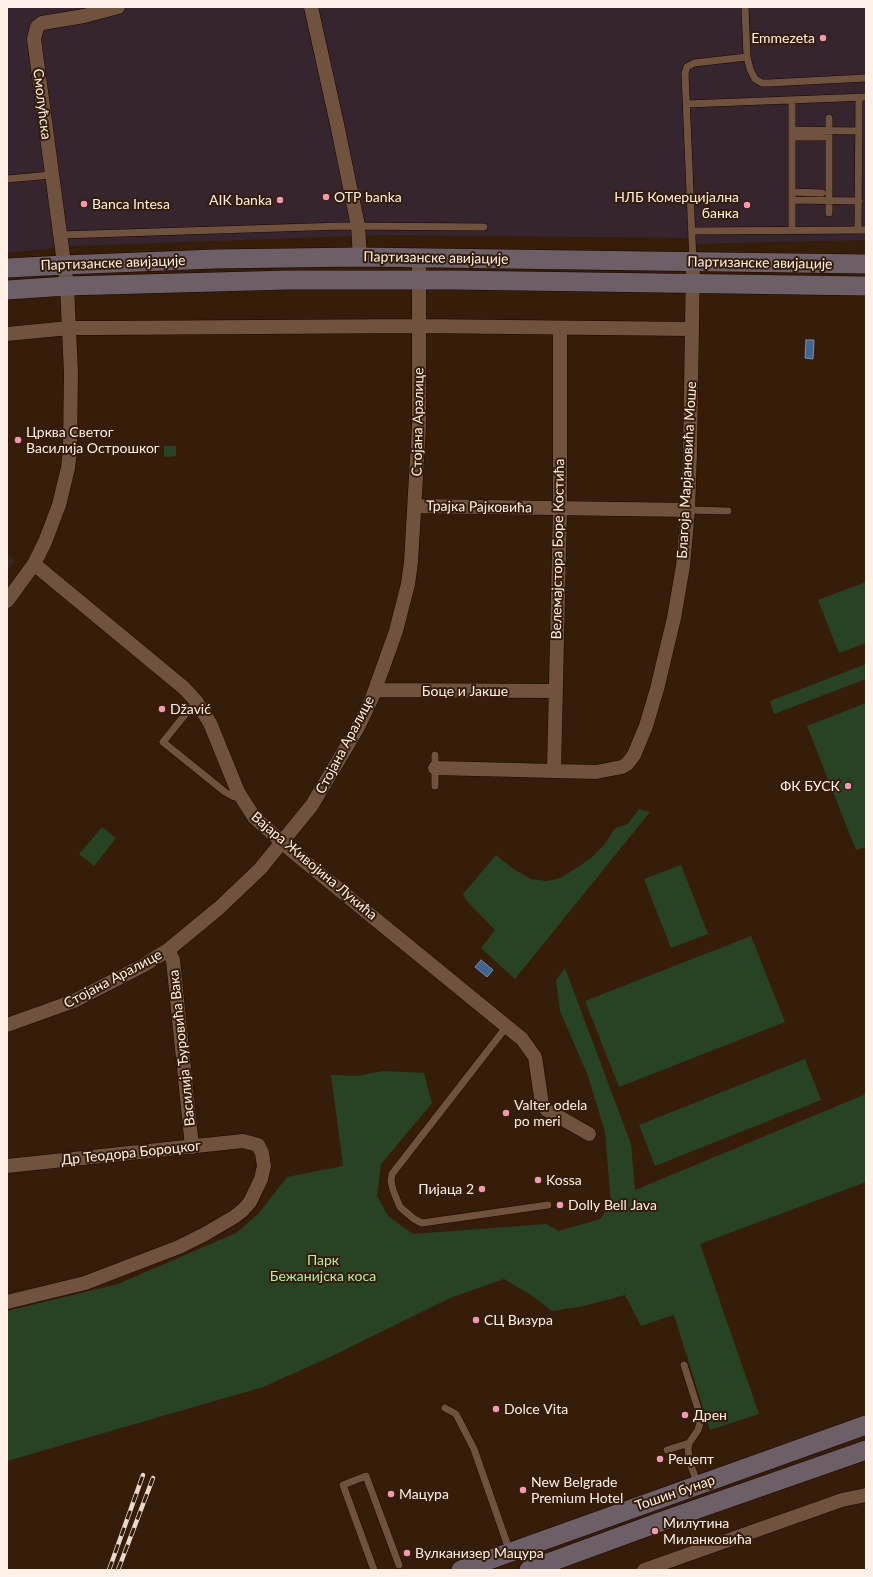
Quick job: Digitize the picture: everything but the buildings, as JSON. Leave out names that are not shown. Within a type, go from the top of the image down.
[{"type":"main road","name":"Партизанске авијације","points":[[7,268],[64,264],[222,259],[360,257],[866,264]]},
{"type":"main road","name":"Партизанске авијације","points":[[7,290],[67,286],[237,281],[420,280],[866,286]]},
{"type":"main road","name":"Тошин бунар","points":[[461,1570],[866,1425]]},
{"type":"main road","name":"Тошин бунар","points":[[530,1570],[866,1450]]},
{"type":"street","name":"Смолућска","points":[[7,601],[34,564],[45,542],[59,505],[68,468],[71,411],[67,286],[34,39],[37,27],[42,23],[84,16],[118,7]]},
{"type":"street","points":[[311,7],[358,226],[360,257]]},
{"type":"street","name":"Стојана Аралице","points":[[10,1022],[55,1008],[91,992],[144,965],[168,950],[233,895],[260,869],[312,804],[357,729],[375,690],[396,631],[408,584],[414,539],[419,425],[419,258]]},
{"type":"street","name":"Благоја Марјановића Моше","points":[[435,762],[554,771],[596,772],[612,770],[627,764],[634,755],[646,726],[657,689],[674,618],[683,566],[688,510],[690,453],[693,262]]},
{"type":"street","points":[[7,334],[69,328],[420,326],[692,329]]},
{"type":"street","name":"Велемајстора Боре Костића","points":[[554,771],[560,508],[560,328]]},
{"type":"street","name":"Трајка Рајковића","points":[[415,506],[688,510]]},
{"type":"street","name":"Вајара Живојина Лукића","points":[[34,564],[162,668],[184,688],[196,701],[210,724],[240,797],[254,817],[282,842],[522,1039],[535,1057],[540,1098],[544,1107],[589,1134]]},
{"type":"street","name":"Боце и Јакше","points":[[375,690],[555,691]]},
{"type":"street","name":"Василија Ђуровића Вака","points":[[168,950],[173,960],[192,1147]]},
{"type":"street","name":"Др Теодора Бороцког","points":[[7,1166],[238,1141],[255,1143],[262,1153],[264,1166],[261,1179],[250,1202],[234,1217],[179,1247],[85,1283],[7,1302]]},
{"type":"street","points":[[644,1570],[842,1500],[866,1495]]},
{"type":"lane","points":[[745,7],[747,57],[750,69],[755,79],[762,83],[866,78]]},
{"type":"lane","points":[[693,262],[685,73],[686,67],[694,63],[747,57]]},
{"type":"lane","points":[[687,104],[863,97],[859,131],[859,201],[862,230],[792,229],[692,231]]},
{"type":"lane","points":[[792,100],[792,229]]},
{"type":"lane","points":[[829,118],[829,212]]},
{"type":"lane","points":[[792,133],[829,130],[859,131]]},
{"type":"lane","points":[[792,133],[823,137]]},
{"type":"lane","points":[[7,179],[51,175]]},
{"type":"lane","points":[[792,192],[822,193]]},
{"type":"lane","points":[[792,200],[859,201]]},
{"type":"lane","points":[[60,235],[358,226],[484,227]]},
{"type":"lane","points":[[688,510],[728,512]]},
{"type":"lane","points":[[196,701],[163,742],[225,792],[234,797],[240,797]]},
{"type":"lane","points":[[435,762],[435,786]]},
{"type":"lane","points":[[507,1026],[392,1174],[392,1190],[400,1207],[414,1219],[422,1223],[548,1205]]},
{"type":"lane","points":[[684,1365],[699,1412],[700,1423],[698,1430],[689,1443],[688,1448],[690,1460],[698,1485]]},
{"type":"lane","points":[[445,1408],[456,1414],[474,1449],[510,1552]]},
{"type":"lane","points":[[667,1450],[689,1443]]},
{"type":"lane","points":[[374,1570],[343,1485],[366,1476],[399,1565]]},
{"type":"shaded area","points":[[7,7],[866,7],[866,240],[693,244],[693,238],[382,235],[74,246],[7,253]]},
{"type":"shaded area","points":[[7,554],[15,561],[7,571]]},
{"type":"green space","points":[[164,446],[176,446],[176,456],[164,457]]},
{"type":"green space","points":[[866,582],[866,643],[839,653],[818,600]]},
{"type":"green space","points":[[866,664],[866,679],[774,714],[770,701]]},
{"type":"green space","name":"ФК БУСК","points":[[866,703],[866,847],[856,850],[807,726]]},
{"type":"green space","points":[[639,809],[650,812],[515,979],[481,948],[495,930],[466,900],[463,894],[496,855],[512,868],[531,879],[547,881],[560,878],[592,857],[605,844],[615,828],[628,824]]},
{"type":"green space","points":[[102,827],[116,838],[94,866],[79,854]]},
{"type":"green space","points":[[681,865],[708,934],[671,948],[644,879]]},
{"type":"green space","points":[[751,936],[785,1022],[619,1087],[585,1001]]},
{"type":"green space","name":"Парк Бежанијска коса","points":[[565,968],[631,1144],[635,1190],[866,1094],[866,1182],[700,1244],[759,1414],[710,1430],[674,1315],[641,1326],[625,1295],[584,1306],[552,1311],[531,1295],[504,1279],[450,1298],[328,1358],[263,1387],[7,1461],[7,1311],[118,1284],[236,1233],[259,1213],[287,1177],[343,1166],[331,1075],[356,1076],[383,1071],[424,1073],[432,1103],[381,1164],[377,1196],[388,1216],[413,1234],[546,1224],[559,1231],[600,1219],[611,1204],[605,1132],[588,1076],[560,1011],[556,980]]},
{"type":"green space","points":[[805,1059],[821,1100],[655,1166],[639,1125]]},
{"type":"water","points":[[806,340],[814,340],[813,359],[805,358]]},
{"type":"water","points":[[481,960],[493,970],[487,977],[475,967]]},
{"type":"railway","points":[[109,1570],[143,1475]]},
{"type":"railway","points":[[118,1570],[153,1478]]},
{"type":"place","name":"Emmezeta","points":[[823,38]]},
{"type":"place","name":"OTP banka","points":[[326,197]]},
{"type":"place","name":"AIK banka","points":[[280,200]]},
{"type":"place","name":"Banca Intesa","points":[[84,204]]},
{"type":"place","name":"НЛБ Комерцијална банка","points":[[747,205]]},
{"type":"place","name":"Црква Светог Василија Острошког","points":[[18,440]]},
{"type":"place","name":"Džavić","points":[[162,709]]},
{"type":"place","name":"ФК БУСК","points":[[848,786]]},
{"type":"place","name":"Valter odela po meri","points":[[506,1113]]},
{"type":"place","name":"Kossa","points":[[538,1180]]},
{"type":"place","name":"Пијаца 2","points":[[482,1189]]},
{"type":"place","name":"Dolly Bell Java","points":[[560,1205]]},
{"type":"place","name":"СЦ Визура","points":[[476,1320]]},
{"type":"place","name":"Dolce Vita","points":[[496,1409]]},
{"type":"place","name":"Дрен","points":[[685,1415]]},
{"type":"place","name":"Рецепт","points":[[660,1459]]},
{"type":"place","name":"New Belgrade Premium Hotel","points":[[523,1490]]},
{"type":"place","name":"Мацура","points":[[391,1494]]},
{"type":"place","name":"Милутина Миланковића","points":[[655,1531]]},
{"type":"place","name":"Вулканизер Мацура","points":[[407,1553]]}]
